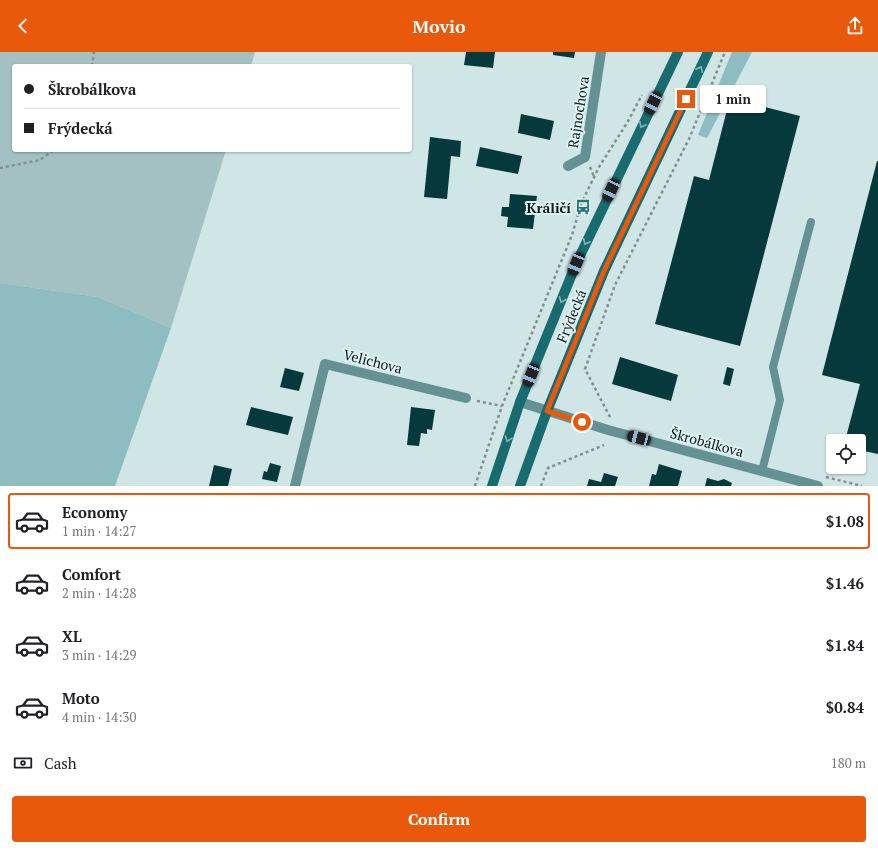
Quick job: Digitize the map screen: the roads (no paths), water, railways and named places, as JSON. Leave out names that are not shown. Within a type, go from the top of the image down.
[{"type":"main road","name":"Frýdecká","points":[[492,486],[520,402],[576,264],[678,52]]},
{"type":"main road","name":"Frýdecká","points":[[520,486],[547,411],[604,271],[708,52]]},
{"type":"street","name":"Rajnochova","points":[[568,166],[586,157],[601,52]]},
{"type":"street","name":"Velichova","points":[[295,486],[325,364],[466,398]]},
{"type":"street","name":"Škrobálkova","points":[[520,402],[608,430],[818,486]]},
{"type":"lane","points":[[762,471],[780,400],[773,367],[811,222]]},
{"type":"place","name":"Králičí","points":[[583,207]]}]
